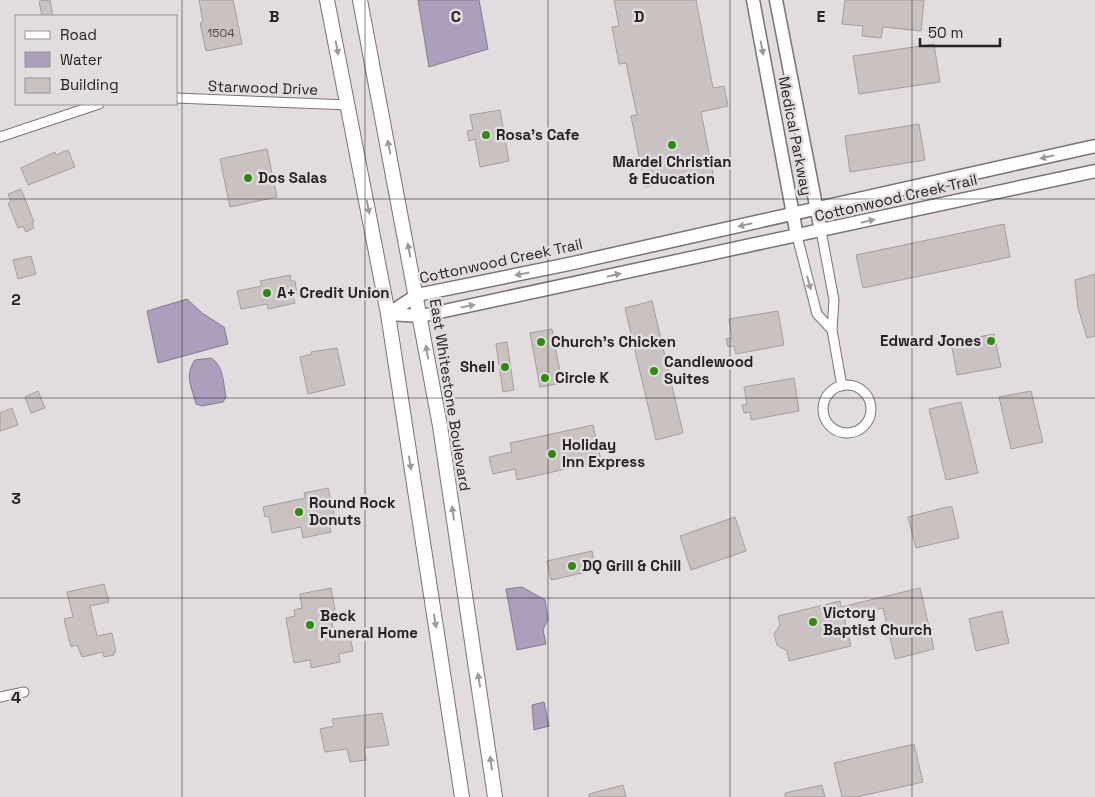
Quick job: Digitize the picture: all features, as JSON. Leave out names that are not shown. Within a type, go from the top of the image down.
[{"type":"main road","points":[[328,0],[388,314],[462,797]]},
{"type":"main road","name":"East Whitestone Boulevard","points":[[360,0],[417,294],[440,426],[496,797]]},
{"type":"street","name":"Medical Parkway","points":[[753,0],[797,236],[817,314],[832,330]]},
{"type":"street","name":"Medical Parkway","points":[[776,0],[834,300],[832,330],[842,386]]},
{"type":"street","name":"Starwood Drive","points":[[178,98],[348,105]]},
{"type":"street","points":[[0,137],[96,105]]},
{"type":"street","name":"Cottonwood Creek Trail","points":[[388,314],[417,294],[570,264],[1095,146]]},
{"type":"street","name":"Cottonwood Creek Trail","points":[[388,314],[421,316],[1095,171]]},
{"type":"street","points":[[842,386],[856,387],[863,391],[870,404],[869,418],[866,424],[848,433],[835,430],[826,420],[824,413],[826,399],[830,393],[842,386]]},
{"type":"street","points":[[0,697],[24,692]]},
{"type":"water","points":[[418,0],[479,0],[488,49],[429,67]]},
{"type":"water","points":[[187,299],[202,313],[224,327],[228,344],[158,363],[147,311]]},
{"type":"water","points":[[211,358],[221,370],[226,397],[223,402],[202,406],[196,404],[189,376],[195,360]]},
{"type":"water","points":[[522,587],[545,600],[548,619],[543,630],[546,644],[517,650],[506,589]]},
{"type":"water","points":[[544,702],[549,726],[534,730],[532,705]]},
{"type":"building","points":[[50,0],[53,15],[42,15],[39,1]]},
{"type":"building","points":[[199,0],[233,0],[242,44],[206,51],[200,23],[203,22]]},
{"type":"building","points":[[614,0],[696,0],[713,88],[724,86],[728,106],[701,112],[713,174],[645,187],[631,116],[637,115],[626,63],[619,64],[612,27],[619,26]]},
{"type":"building","points":[[845,0],[924,0],[921,31],[883,27],[881,38],[862,36],[863,26],[842,24]]},
{"type":"building","points":[[934,44],[940,82],[859,94],[853,56]]},
{"type":"building","name":"Rosa's Cafe","points":[[500,110],[509,161],[480,167],[475,139],[469,141],[467,131],[473,130],[470,115]]},
{"type":"building","points":[[919,124],[925,160],[850,172],[845,136]]},
{"type":"building","name":"Dos Salas","points":[[267,149],[277,197],[230,207],[220,159]]},
{"type":"building","points":[[68,150],[75,167],[28,185],[21,168],[55,152],[56,155]]},
{"type":"building","points":[[21,189],[34,222],[32,223],[34,228],[26,232],[23,226],[18,228],[8,203],[11,201],[8,194]]},
{"type":"building","points":[[1004,224],[1010,257],[863,288],[856,255]]},
{"type":"building","points":[[31,256],[36,274],[18,279],[13,260]]},
{"type":"building","points":[[1095,274],[1095,336],[1087,338],[1078,308],[1075,280]]},
{"type":"building","name":"A+ Credit Union","points":[[290,275],[291,281],[295,281],[297,294],[293,295],[295,303],[268,309],[267,304],[241,309],[237,291],[262,286],[260,281]]},
{"type":"building","name":"Candlewood Suites","points":[[652,301],[683,433],[656,440],[625,308]]},
{"type":"building","points":[[778,311],[784,345],[736,354],[734,346],[728,347],[726,339],[732,338],[729,319]]},
{"type":"building","points":[[552,329],[562,383],[540,387],[530,333]]},
{"type":"building","points":[[994,334],[1001,367],[957,375],[951,342]]},
{"type":"building","name":"Shell","points":[[507,342],[514,390],[503,392],[496,344]]},
{"type":"building","points":[[337,348],[345,385],[308,394],[300,357],[312,354],[311,352]]},
{"type":"building","points":[[794,378],[799,411],[751,420],[750,412],[744,413],[742,405],[747,404],[744,387]]},
{"type":"building","points":[[38,391],[45,408],[31,413],[25,397]]},
{"type":"building","points":[[1031,391],[1043,442],[1011,449],[999,397]]},
{"type":"building","points":[[961,402],[978,473],[946,480],[929,409]]},
{"type":"building","points":[[12,408],[18,425],[0,431],[0,413]]},
{"type":"building","name":"Holiday Inn Express","points":[[593,425],[601,461],[517,480],[515,469],[493,474],[489,457],[512,452],[510,443]]},
{"type":"building","name":"Round Rock Donuts","points":[[328,488],[335,518],[328,519],[331,532],[303,538],[301,527],[272,533],[269,516],[265,517],[263,507],[305,498],[304,493]]},
{"type":"building","points":[[952,507],[959,538],[916,548],[908,517]]},
{"type":"building","points":[[735,517],[746,551],[691,570],[680,536]]},
{"type":"building","name":"DQ Grill & Chill","points":[[592,551],[596,570],[551,580],[547,561]]},
{"type":"building","points":[[104,584],[109,602],[90,606],[97,636],[112,633],[116,652],[113,653],[114,655],[104,657],[103,652],[82,657],[77,645],[71,647],[64,619],[73,617],[67,592]]},
{"type":"building","name":"Beck Funeral Home","points":[[331,588],[335,610],[330,611],[334,635],[349,632],[353,651],[339,654],[340,662],[311,668],[310,660],[294,663],[286,618],[295,616],[294,610],[302,608],[300,594]]},
{"type":"building","name":"Victory Baptist Church","points":[[920,588],[934,649],[895,659],[883,608],[844,617],[851,646],[789,661],[787,651],[777,645],[774,634],[780,625],[778,616],[840,601],[841,607]]},
{"type":"building","points":[[1002,611],[1009,643],[976,651],[969,619]]},
{"type":"building","points":[[382,713],[389,745],[364,748],[366,760],[350,762],[347,749],[325,752],[320,729],[334,726],[332,719]]},
{"type":"building","points":[[914,744],[923,782],[857,797],[842,797],[834,763]]},
{"type":"building","points":[[623,785],[626,797],[589,797],[589,794]]},
{"type":"building","points":[[822,785],[825,797],[785,797],[785,793]]},
{"type":"place","name":"Rosa's Cafe","points":[[486,135]]},
{"type":"place","name":"Mardel Christian & Education","points":[[672,145]]},
{"type":"place","name":"Dos Salas","points":[[248,178]]},
{"type":"place","name":"A+ Credit Union","points":[[267,293]]},
{"type":"place","name":"Edward Jones","points":[[991,341]]},
{"type":"place","name":"Church's Chicken","points":[[541,342]]},
{"type":"place","name":"Shell","points":[[505,367]]},
{"type":"place","name":"Candlewood Suites","points":[[654,371]]},
{"type":"place","name":"Circle K","points":[[545,378]]},
{"type":"place","name":"Holiday Inn Express","points":[[552,454]]},
{"type":"place","name":"Round Rock Donuts","points":[[299,512]]},
{"type":"place","name":"DQ Grill & Chill","points":[[572,566]]},
{"type":"place","name":"Victory Baptist Church","points":[[813,622]]},
{"type":"place","name":"Beck Funeral Home","points":[[310,625]]}]
